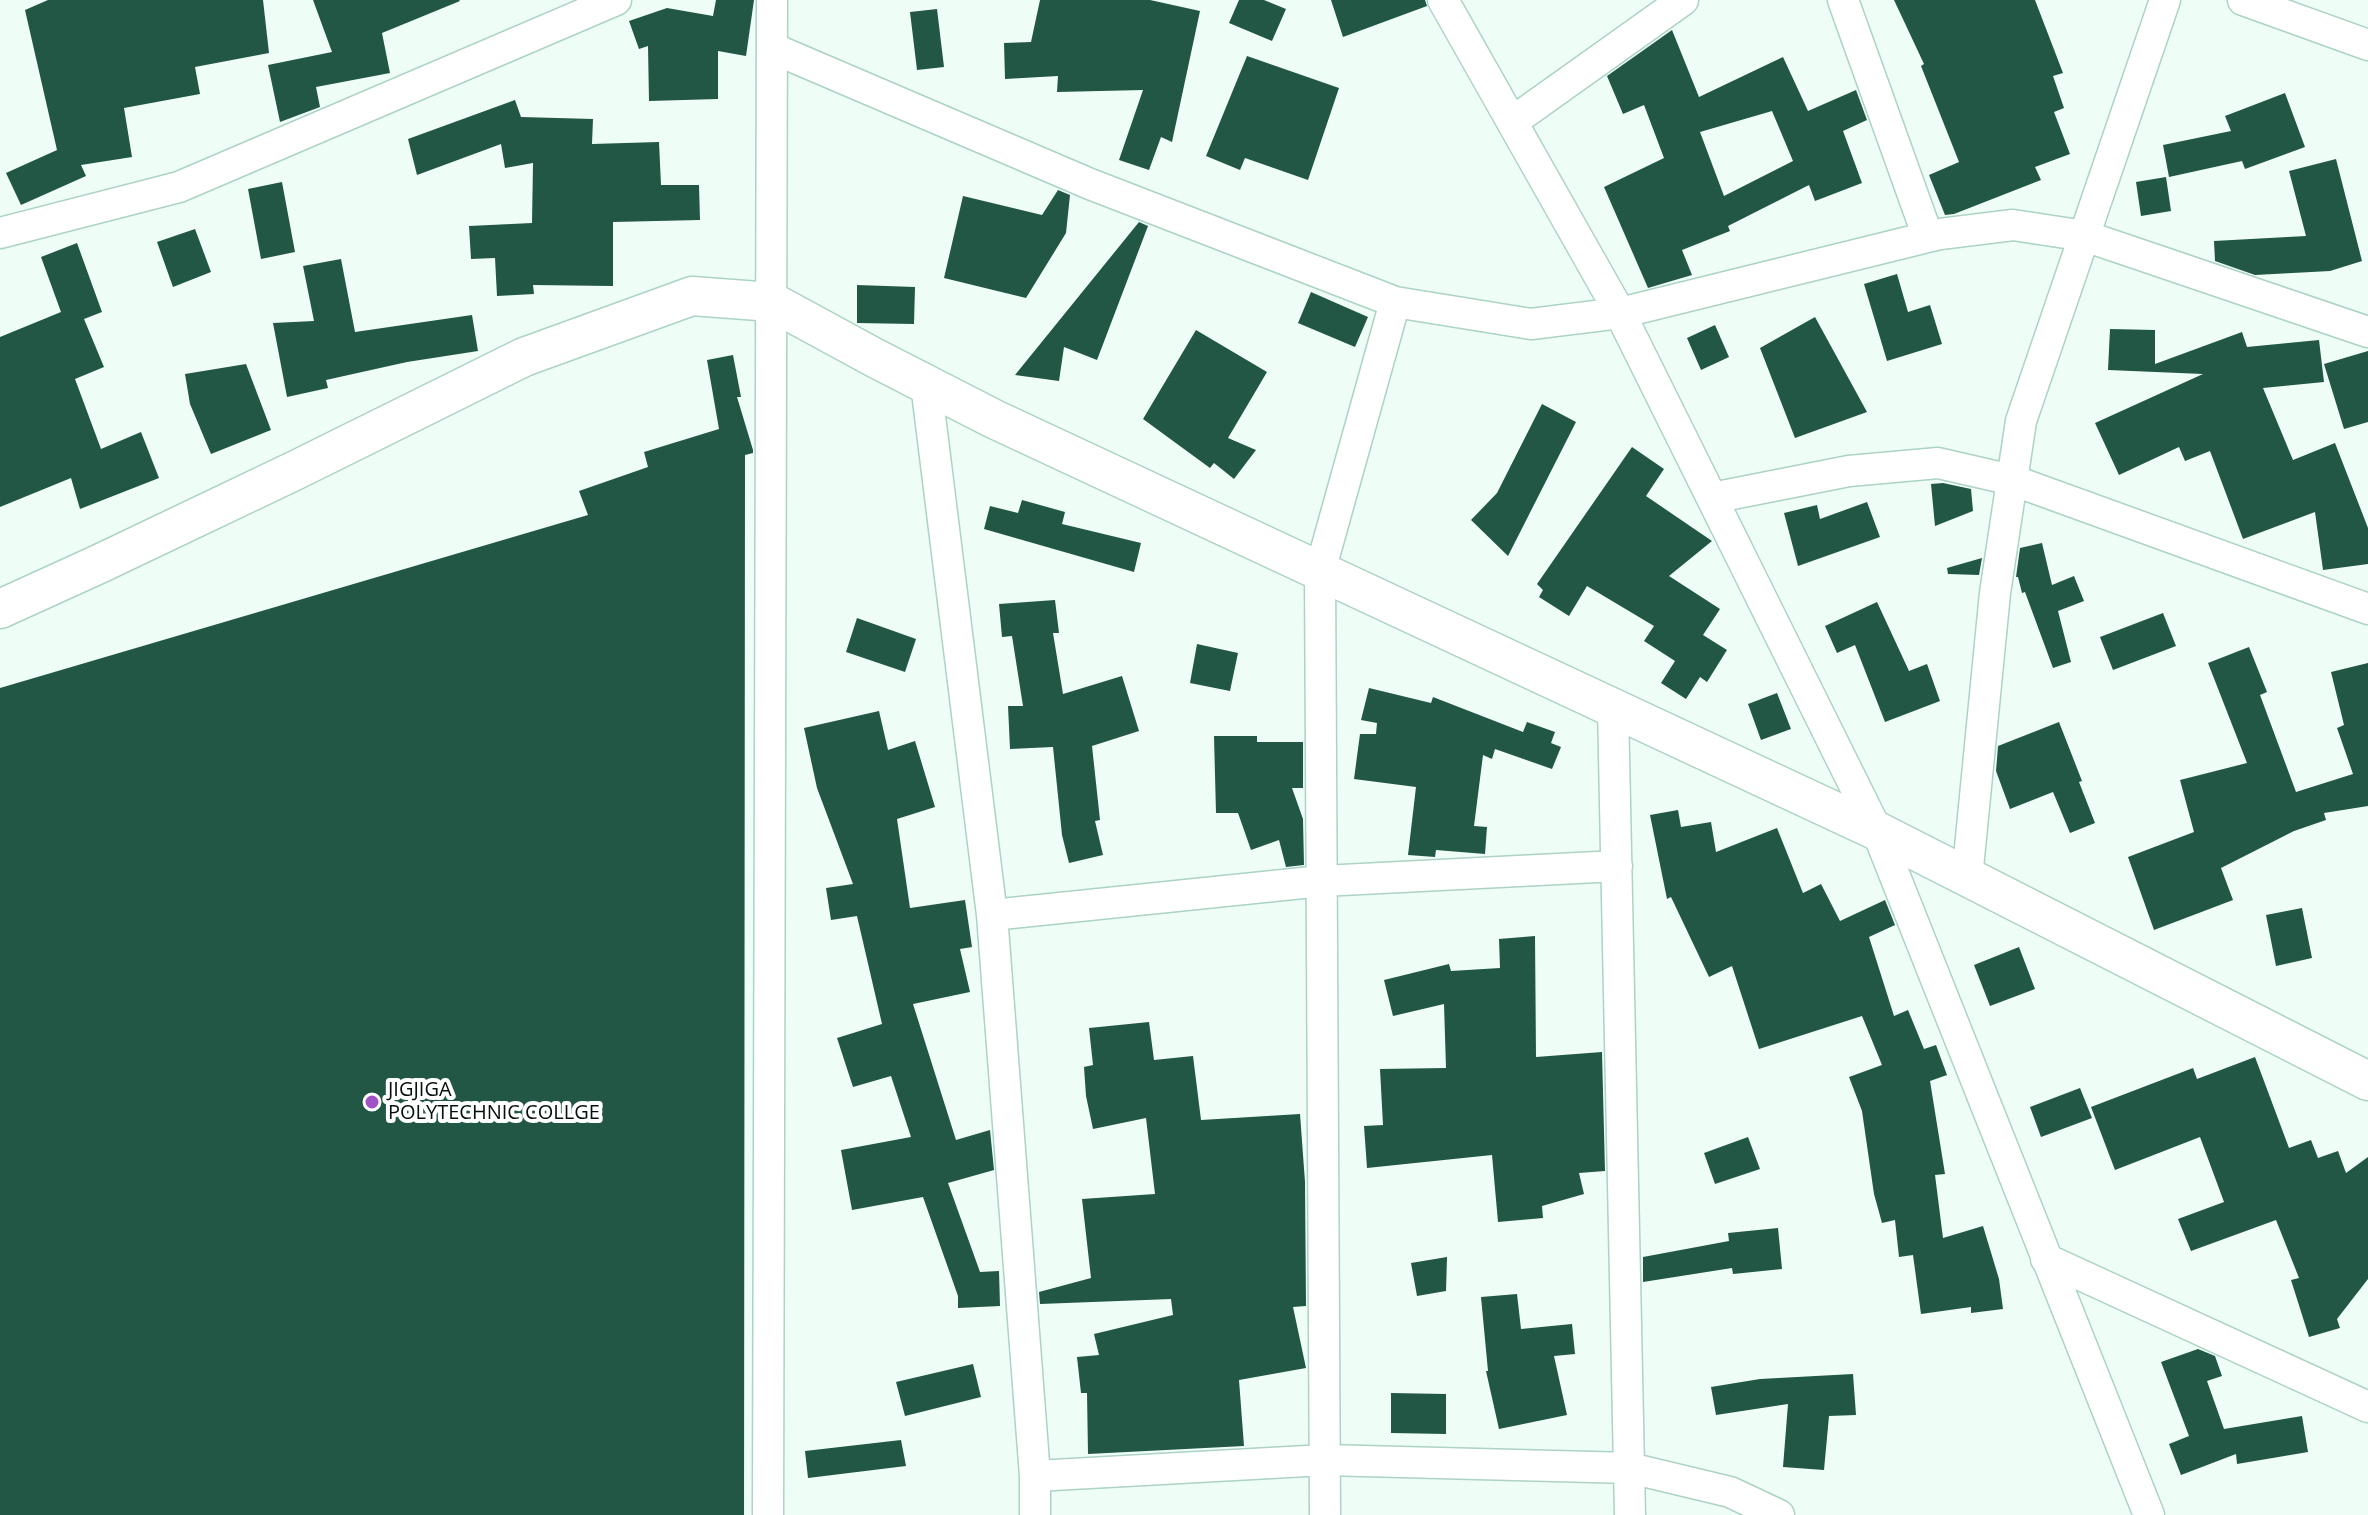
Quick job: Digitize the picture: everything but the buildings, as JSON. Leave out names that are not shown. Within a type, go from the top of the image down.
[{"type":"street","points":[[0,233],[179,187],[616,0]]},
{"type":"street","points":[[768,1515],[772,0]]},
{"type":"street","points":[[1443,0],[1620,313],[1877,831],[2149,1515]]},
{"type":"street","points":[[1512,122],[1683,0]]},
{"type":"street","points":[[1843,0],[1928,237]]},
{"type":"street","points":[[1967,878],[1995,593],[2021,421],[2165,0]]},
{"type":"street","points":[[2243,0],[2368,45]]},
{"type":"street","points":[[772,48],[1090,184],[1395,302],[1531,324],[1620,313],[1928,237],[2013,225],[2085,236],[2368,332]]},
{"type":"street","points":[[0,609],[296,470],[524,357],[692,296],[772,302],[994,419],[1877,831],[2368,1081]]},
{"type":"street","points":[[1325,1515],[1320,571],[1395,302]]},
{"type":"street","points":[[926,384],[992,915],[1035,1476],[1035,1515]]},
{"type":"street","points":[[1712,498],[1849,471],[1938,463],[2012,480],[2368,609]]},
{"type":"street","points":[[1613,708],[1630,1515]]},
{"type":"street","points":[[992,915],[1322,881],[1617,866]]},
{"type":"street","points":[[2046,1259],[2368,1407]]},
{"type":"street","points":[[1035,1476],[1325,1460],[1630,1468],[1730,1492],[1779,1515]]},
{"type":"place","name":"JIGJIGA POLYTECHNIC COLLGE","points":[[372,1102]]}]
